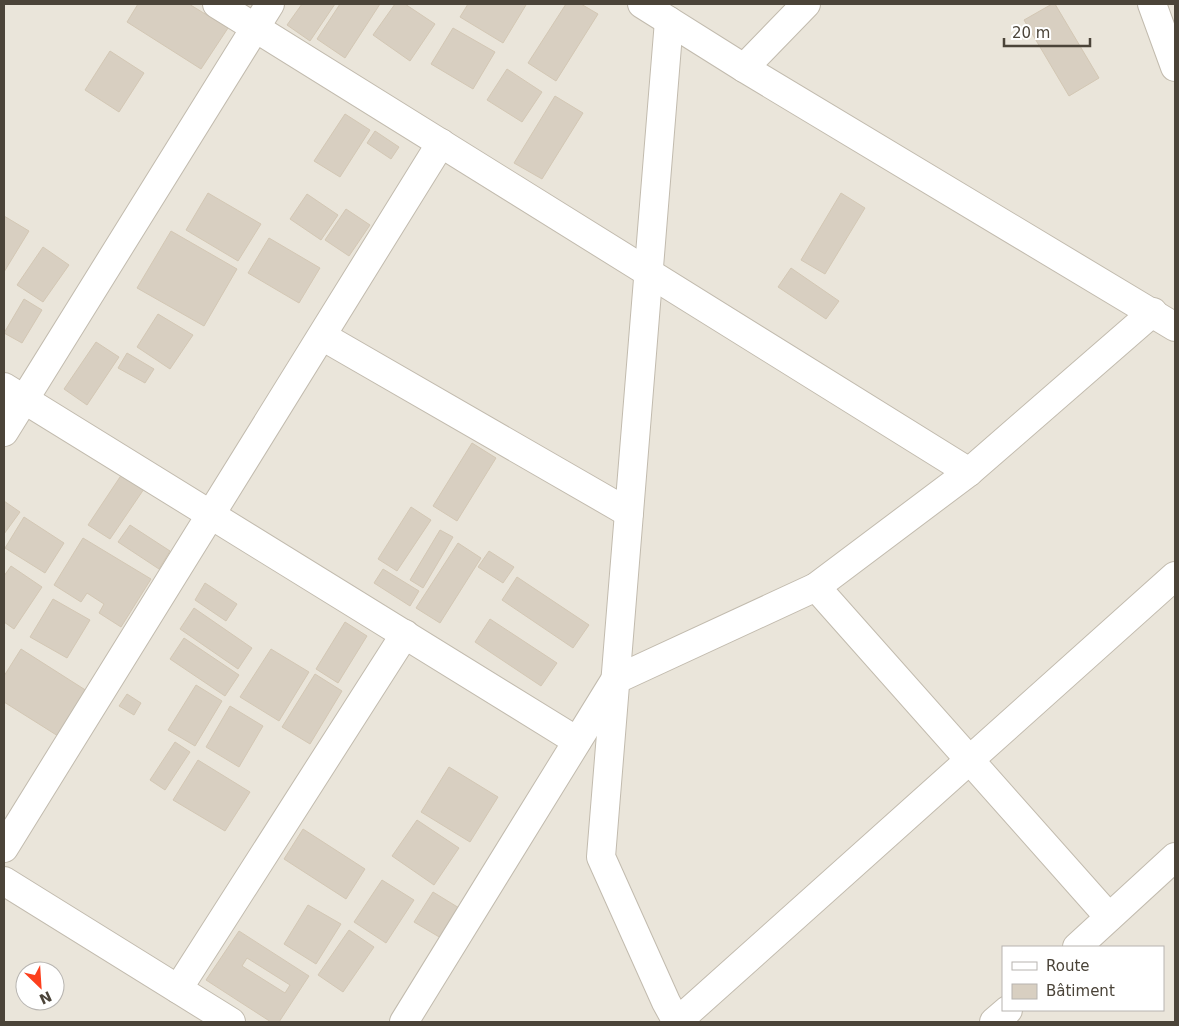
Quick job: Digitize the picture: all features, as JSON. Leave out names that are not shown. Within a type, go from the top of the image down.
[{"type":"street","points":[[217,4],[969,472]]},
{"type":"street","points":[[4,432],[14,393],[270,4]]},
{"type":"street","points":[[642,4],[744,68],[1153,312],[1175,327]]},
{"type":"street","points":[[744,68],[806,4]]},
{"type":"street","points":[[1152,4],[1175,67]]},
{"type":"street","points":[[669,21],[601,857],[668,1017],[970,760],[1175,576]]},
{"type":"street","points":[[4,848],[441,143]]},
{"type":"street","points":[[404,1022],[615,680],[816,587],[969,472],[1153,312]]},
{"type":"street","points":[[322,336],[629,513]]},
{"type":"street","points":[[14,393],[577,741]]},
{"type":"street","points":[[816,587],[1109,918]]},
{"type":"street","points":[[178,989],[405,634]]},
{"type":"street","points":[[1078,946],[1175,858]]},
{"type":"street","points":[[4,881],[231,1022]]},
{"type":"street","points":[[994,1022],[1007,1011]]},
{"type":"shaded area","points":[[4,4],[1175,4],[1175,1022],[4,1022]]},
{"type":"building","points":[[138,4],[189,4],[228,28],[201,69],[127,22]]},
{"type":"building","points":[[302,4],[335,4],[310,41],[287,25]]},
{"type":"building","points":[[340,4],[380,4],[345,58],[317,39]]},
{"type":"building","points":[[395,4],[405,4],[435,24],[410,61],[373,35]]},
{"type":"building","points":[[468,4],[526,5],[503,43],[460,17]]},
{"type":"building","points":[[566,4],[581,4],[598,14],[556,81],[528,63]]},
{"type":"building","points":[[1055,4],[1099,78],[1069,96],[1024,20]]},
{"type":"building","points":[[453,28],[495,52],[473,89],[431,64]]},
{"type":"building","points":[[110,51],[144,73],[119,112],[85,90]]},
{"type":"building","points":[[507,69],[542,92],[522,122],[487,100]]},
{"type":"building","points":[[555,96],[583,113],[542,179],[514,163]]},
{"type":"building","points":[[345,114],[370,130],[340,177],[314,161]]},
{"type":"building","points":[[375,131],[399,147],[391,159],[367,143]]},
{"type":"building","points":[[208,193],[261,224],[238,261],[186,230]]},
{"type":"building","points":[[841,193],[865,208],[825,274],[801,260]]},
{"type":"building","points":[[307,194],[338,215],[321,240],[290,219]]},
{"type":"building","points":[[346,209],[370,225],[349,256],[325,240]]},
{"type":"building","points":[[4,216],[29,231],[4,272]]},
{"type":"building","points":[[171,231],[237,269],[204,326],[137,288]]},
{"type":"building","points":[[269,238],[320,268],[299,303],[248,273]]},
{"type":"building","points":[[43,247],[69,265],[43,302],[17,285]]},
{"type":"building","points":[[791,268],[839,301],[826,319],[778,287]]},
{"type":"building","points":[[24,299],[42,310],[22,343],[4,333]]},
{"type":"building","points":[[158,314],[193,335],[170,369],[137,347]]},
{"type":"building","points":[[96,342],[119,357],[87,405],[64,389]]},
{"type":"building","points":[[127,353],[154,369],[145,383],[118,368]]},
{"type":"building","points":[[472,443],[496,458],[457,521],[433,506]]},
{"type":"building","points":[[122,474],[144,489],[110,539],[88,525]]},
{"type":"building","points":[[4,501],[20,512],[4,534]]},
{"type":"building","points":[[411,507],[431,520],[397,571],[378,559]]},
{"type":"building","points":[[24,517],[64,543],[45,573],[5,548]]},
{"type":"building","points":[[130,525],[170,551],[159,569],[118,542]]},
{"type":"building","points":[[440,530],[453,537],[423,588],[410,580]]},
{"type":"building","points":[[83,538],[151,579],[121,627],[99,613],[104,604],[87,593],[81,602],[54,585]]},
{"type":"building","points":[[458,543],[481,558],[440,623],[416,608]]},
{"type":"building","points":[[489,551],[514,567],[503,583],[478,567]]},
{"type":"building","points":[[11,566],[42,587],[14,629],[4,622],[4,576]]},
{"type":"building","points":[[383,569],[419,591],[410,606],[374,583]]},
{"type":"building","points":[[517,577],[589,625],[573,648],[502,600]]},
{"type":"building","points":[[205,583],[237,604],[226,621],[195,600]]},
{"type":"building","points":[[53,599],[90,620],[67,658],[30,637]]},
{"type":"building","points":[[194,608],[252,648],[238,669],[180,629]]},
{"type":"building","points":[[490,619],[557,663],[541,686],[475,642]]},
{"type":"building","points":[[345,622],[367,636],[338,683],[316,669]]},
{"type":"building","points":[[184,638],[239,675],[225,696],[170,659]]},
{"type":"building","points":[[21,649],[87,691],[58,736],[4,702],[4,676]]},
{"type":"building","points":[[271,649],[309,672],[279,721],[240,697]]},
{"type":"building","points":[[315,674],[342,691],[310,744],[282,727]]},
{"type":"building","points":[[196,685],[222,701],[195,746],[168,730]]},
{"type":"building","points":[[127,694],[141,703],[134,715],[119,706]]},
{"type":"building","points":[[230,706],[263,726],[239,767],[206,747]]},
{"type":"building","points":[[175,742],[190,752],[165,790],[150,780]]},
{"type":"building","points":[[198,760],[250,792],[225,831],[173,800]]},
{"type":"building","points":[[449,767],[498,797],[470,842],[421,812]]},
{"type":"building","points":[[417,820],[459,848],[434,885],[392,856]]},
{"type":"building","points":[[303,829],[365,869],[346,899],[284,859]]},
{"type":"building","points":[[382,880],[414,900],[386,943],[354,922]]},
{"type":"building","points":[[433,892],[464,911],[446,941],[414,922]]},
{"type":"building","points":[[308,905],[341,924],[316,964],[284,944]]},
{"type":"building","points":[[349,930],[374,947],[343,992],[318,975]]},
{"type":"building","points":[[239,931],[309,976],[279,1022],[271,1022],[206,980]],"holes":[[[247,958],[290,985],[285,993],[242,966]]]}]
